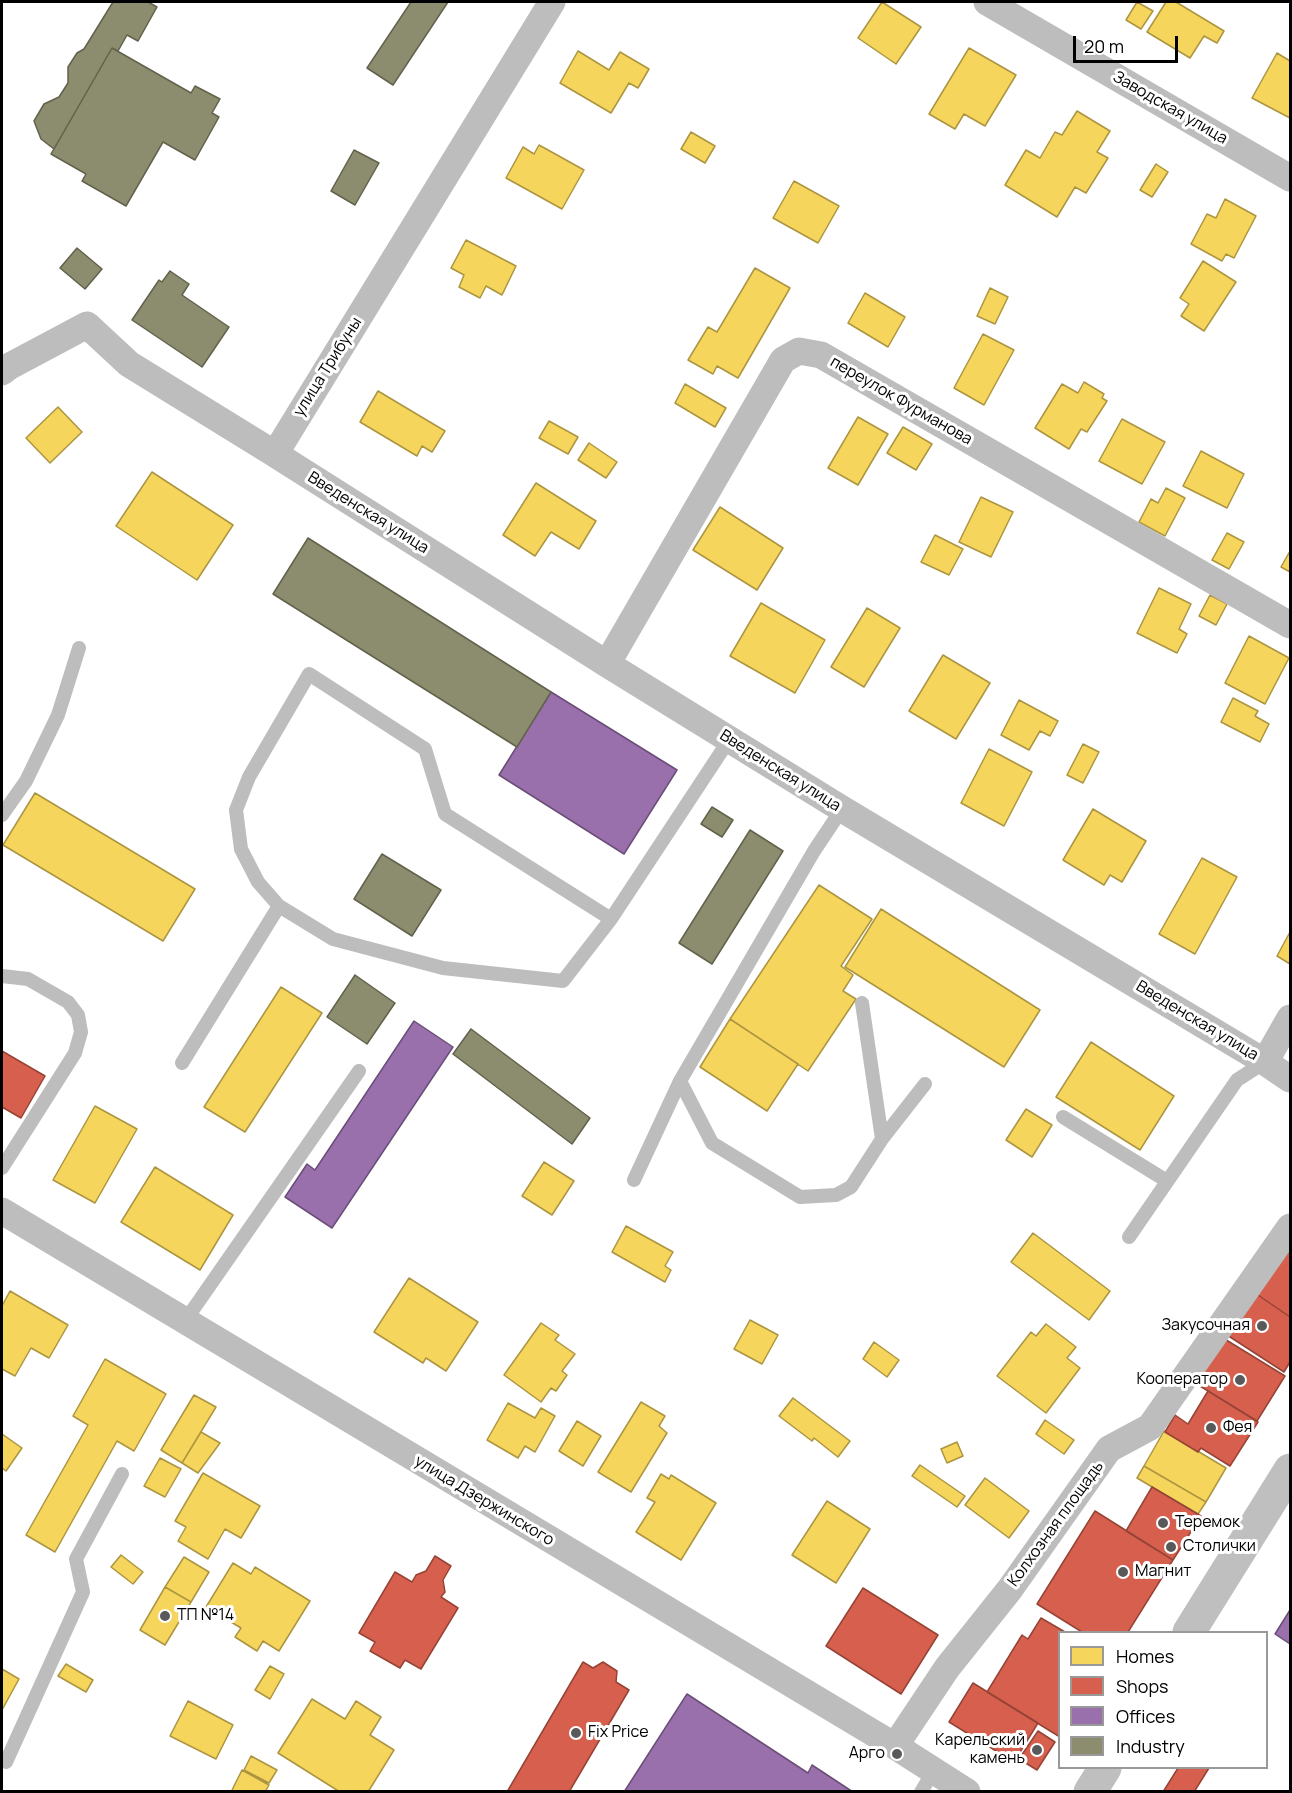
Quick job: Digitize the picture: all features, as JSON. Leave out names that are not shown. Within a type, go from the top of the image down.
[{"type":"main road","points":[[1190,1631],[1290,1470]]},
{"type":"main road","points":[[1090,1791],[1104,1769]]},
{"type":"street","name":"улица Трибуны","points":[[275,454],[552,2]]},
{"type":"street","name":"Заводская улица","points":[[987,2],[1290,178]]},
{"type":"street","points":[[2,372],[87,324],[129,364],[275,454]]},
{"type":"street","name":"переулок Фурманова","points":[[607,664],[783,360],[799,351],[821,355],[1290,625]]},
{"type":"street","name":"Введенская улица","points":[[275,454],[729,740],[1290,1079]]},
{"type":"street","points":[[1265,1062],[1290,1018]]},
{"type":"street","name":"улица Дзержинского","points":[[2,1211],[895,1746],[928,1781],[966,1791]]},
{"type":"street","name":"Колхозная площадь","points":[[895,1746],[947,1668],[1010,1589],[1110,1449],[1150,1427],[1290,1227]]},
{"type":"lane","points":[[2,815],[26,781],[58,715],[79,648]]},
{"type":"lane","points":[[611,919],[445,814],[425,750],[309,674],[249,777],[236,810],[242,849],[258,882],[279,906],[333,939],[443,968],[563,981],[611,919],[729,740]]},
{"type":"lane","points":[[634,1180],[680,1081],[814,851],[842,809]]},
{"type":"lane","points":[[182,1063],[279,906]]},
{"type":"lane","points":[[2,976],[28,979],[68,1002],[78,1015],[81,1032],[75,1053],[2,1168]]},
{"type":"lane","points":[[862,1003],[882,1138]]},
{"type":"lane","points":[[1130,1236],[1237,1080],[1265,1062]]},
{"type":"lane","points":[[185,1321],[359,1071]]},
{"type":"lane","points":[[680,1081],[712,1143],[800,1197],[836,1195],[851,1187],[882,1138],[925,1084]]},
{"type":"lane","points":[[1063,1117],[1167,1181]]},
{"type":"lane","points":[[3,1763],[83,1592],[76,1558],[122,1474]]},
{"type":"building: Homes","points":[[882,2],[921,27],[896,64],[858,38]]},
{"type":"building: Homes","points":[[1137,2],[1153,11],[1141,29],[1126,20]]},
{"type":"building: Homes","points":[[1166,2],[1176,2],[1224,31],[1217,43],[1204,36],[1190,58],[1147,32]]},
{"type":"building: Homes","points":[[969,48],[1016,75],[985,126],[964,114],[955,129],[929,114]]},
{"type":"building: Homes","points":[[578,51],[609,70],[620,52],[649,69],[638,88],[629,83],[611,113],[560,83]]},
{"type":"building: Homes","points":[[1277,53],[1290,61],[1290,118],[1252,98]]},
{"type":"building: Homes","points":[[1077,111],[1110,131],[1097,152],[1108,158],[1086,193],[1075,187],[1057,217],[1005,185],[1026,150],[1040,158],[1055,132],[1062,135]]},
{"type":"building: Homes","points":[[691,132],[715,146],[705,163],[681,149]]},
{"type":"building: Homes","points":[[539,145],[584,170],[562,209],[506,178],[523,147],[534,154]]},
{"type":"building: Homes","points":[[1156,164],[1168,172],[1152,197],[1140,190]]},
{"type":"building: Homes","points":[[794,181],[839,206],[818,243],[773,218]]},
{"type":"building: Homes","points":[[1225,199],[1256,216],[1234,258],[1226,254],[1222,261],[1191,244],[1207,214],[1216,218]]},
{"type":"building: Homes","points":[[466,240],[516,266],[502,295],[486,286],[480,298],[459,287],[464,275],[451,268]]},
{"type":"building: Homes","points":[[1203,261],[1236,282],[1204,331],[1181,316],[1189,304],[1180,298]]},
{"type":"building: Homes","points":[[755,268],[790,288],[738,378],[717,366],[713,374],[688,360],[708,327],[717,332]]},
{"type":"building: Homes","points":[[990,288],[1008,297],[995,324],[977,316]]},
{"type":"building: Homes","points":[[865,293],[905,317],[888,347],[848,323]]},
{"type":"building: Homes","points":[[983,334],[1014,350],[984,405],[954,388]]},
{"type":"building: Homes","points":[[1084,382],[1104,394],[1102,398],[1107,401],[1087,432],[1081,429],[1069,449],[1035,428],[1062,384],[1078,393]]},
{"type":"building: Homes","points":[[685,384],[726,408],[715,427],[675,403]]},
{"type":"building: Homes","points":[[378,391],[445,431],[432,452],[422,446],[417,456],[360,422]]},
{"type":"building: Homes","points":[[58,407],[82,432],[50,463],[26,438]]},
{"type":"building: Homes","points":[[858,417],[888,434],[858,485],[828,468]]},
{"type":"building: Homes","points":[[1122,419],[1165,442],[1142,484],[1099,461]]},
{"type":"building: Homes","points":[[549,421],[578,437],[568,454],[539,438]]},
{"type":"building: Homes","points":[[903,427],[932,444],[916,470],[887,453]]},
{"type":"building: Homes","points":[[589,443],[617,462],[606,478],[578,460]]},
{"type":"building: Homes","points":[[1201,451],[1244,474],[1227,508],[1183,486]]},
{"type":"building: Homes","points":[[152,472],[233,525],[197,580],[116,526]]},
{"type":"building: Homes","points":[[536,483],[596,521],[579,549],[551,532],[535,556],[503,535]]},
{"type":"building: Homes","points":[[1166,488],[1185,498],[1165,536],[1139,522],[1151,499],[1158,503]]},
{"type":"building: Homes","points":[[981,497],[1013,512],[991,557],[959,542]]},
{"type":"building: Homes","points":[[720,507],[783,548],[757,590],[693,550]]},
{"type":"building: Homes","points":[[1227,533],[1244,542],[1229,569],[1212,560]]},
{"type":"building: Homes","points":[[935,535],[963,549],[949,575],[921,562]]},
{"type":"building: Homes","points":[[1290,551],[1290,572],[1281,567]]},
{"type":"building: Homes","points":[[1159,588],[1191,604],[1179,629],[1187,634],[1177,653],[1137,633]]},
{"type":"building: Homes","points":[[1210,595],[1227,604],[1216,625],[1199,616]]},
{"type":"building: Homes","points":[[761,603],[825,640],[795,693],[730,656]]},
{"type":"building: Homes","points":[[867,608],[900,628],[864,687],[831,667]]},
{"type":"building: Homes","points":[[1249,636],[1289,658],[1265,704],[1225,683]]},
{"type":"building: Homes","points":[[943,655],[990,683],[956,739],[909,711]]},
{"type":"building: Homes","points":[[1233,698],[1258,711],[1255,716],[1269,724],[1260,742],[1221,722]]},
{"type":"building: Homes","points":[[1019,700],[1058,721],[1050,736],[1040,731],[1029,750],[1001,735]]},
{"type":"building: Homes","points":[[1083,744],[1099,752],[1083,783],[1067,775]]},
{"type":"building: Homes","points":[[989,749],[1032,772],[1004,826],[961,803]]},
{"type":"building: Homes","points":[[35,793],[195,889],[163,941],[3,845]]},
{"type":"building: Homes","points":[[1093,809],[1146,841],[1122,882],[1110,875],[1104,885],[1063,860]]},
{"type":"building: Homes","points":[[1202,858],[1237,877],[1195,954],[1159,934]]},
{"type":"building: Homes","points":[[819,885],[872,919],[841,966],[853,975],[843,991],[856,999],[808,1071],[730,1019]]},
{"type":"building: Homes","points":[[881,909],[1040,1010],[1004,1067],[845,967]]},
{"type":"building: Homes","points":[[1290,932],[1290,964],[1277,956]]},
{"type":"building: Homes","points":[[281,987],[322,1013],[245,1132],[204,1107]]},
{"type":"building: Homes","points":[[730,1019],[798,1064],[767,1111],[700,1067]]},
{"type":"building: Homes","points":[[1091,1042],[1174,1096],[1140,1150],[1056,1097]]},
{"type":"building: Homes","points":[[95,1106],[137,1129],[95,1203],[53,1180]]},
{"type":"building: Homes","points":[[1026,1109],[1052,1125],[1032,1157],[1006,1140]]},
{"type":"building: Homes","points":[[544,1162],[574,1181],[552,1215],[522,1196]]},
{"type":"building: Homes","points":[[155,1167],[233,1215],[200,1270],[121,1222]]},
{"type":"building: Homes","points":[[626,1226],[673,1252],[665,1266],[671,1270],[665,1282],[612,1252]]},
{"type":"building: Homes","points":[[1033,1233],[1110,1291],[1089,1320],[1011,1262]]},
{"type":"building: Homes","points":[[409,1278],[478,1322],[446,1371],[426,1358],[423,1363],[374,1332]]},
{"type":"building: Homes","points":[[10,1291],[68,1325],[49,1358],[31,1348],[15,1376],[2,1369],[2,1306]]},
{"type":"building: Homes","points":[[750,1320],[778,1335],[762,1364],[734,1349]]},
{"type":"building: Homes","points":[[541,1323],[559,1335],[555,1340],[575,1354],[562,1371],[567,1375],[556,1391],[551,1388],[541,1402],[504,1375]]},
{"type":"building: Homes","points":[[1046,1324],[1076,1347],[1067,1358],[1080,1368],[1046,1413],[997,1376],[1031,1332],[1036,1336]]},
{"type":"building: Homes","points":[[874,1342],[899,1360],[887,1377],[863,1359]]},
{"type":"building: Homes","points":[[105,1359],[166,1394],[134,1451],[117,1441],[55,1552],[26,1535],[88,1425],[73,1416]]},
{"type":"building: Homes","points":[[194,1395],[216,1407],[182,1463],[161,1450]]},
{"type":"building: Homes","points":[[793,1398],[850,1441],[838,1457],[814,1438],[812,1441],[779,1416]]},
{"type":"building: Homes","points":[[641,1402],[665,1416],[659,1426],[667,1433],[631,1492],[598,1472]]},
{"type":"building: Homes","points":[[508,1403],[535,1418],[541,1408],[555,1416],[535,1452],[525,1446],[518,1458],[487,1440]]},
{"type":"building: Homes","points":[[1045,1420],[1074,1440],[1064,1454],[1036,1434]]},
{"type":"building: Homes","points":[[577,1421],[601,1436],[583,1466],[559,1451]]},
{"type":"building: Homes","points":[[1164,1431],[1226,1468],[1206,1502],[1144,1466]]},
{"type":"building: Homes","points":[[201,1432],[220,1443],[198,1473],[182,1463]]},
{"type":"building: Homes","points":[[2,1434],[22,1448],[6,1471],[2,1468]]},
{"type":"building: Homes","points":[[957,1442],[963,1456],[947,1463],[941,1449]]},
{"type":"building: Homes","points":[[160,1458],[181,1469],[165,1497],[144,1486]]},
{"type":"building: Homes","points":[[920,1465],[965,1496],[957,1507],[912,1476]]},
{"type":"building: Homes","points":[[1144,1466],[1206,1502],[1198,1514],[1137,1478]]},
{"type":"building: Homes","points":[[203,1473],[260,1506],[241,1538],[225,1529],[208,1559],[178,1541],[186,1527],[175,1521]]},
{"type":"building: Homes","points":[[661,1474],[669,1479],[671,1475],[716,1503],[681,1560],[636,1532],[655,1502],[647,1498]]},
{"type":"building: Homes","points":[[985,1478],[1029,1511],[1009,1538],[965,1505]]},
{"type":"building: Homes","points":[[827,1501],[870,1529],[836,1583],[792,1555]]},
{"type":"building: Homes","points":[[121,1555],[143,1572],[133,1584],[111,1567]]},
{"type":"building: Homes","points":[[184,1557],[209,1572],[191,1602],[165,1587]]},
{"type":"building: Homes","points":[[233,1563],[251,1574],[255,1567],[310,1601],[279,1651],[263,1641],[257,1651],[235,1637],[241,1628],[206,1607]]},
{"type":"building: Homes","name":"ТП №14","points":[[165,1587],[191,1602],[165,1645],[140,1630]]},
{"type":"building: Homes","points":[[66,1664],[93,1680],[86,1692],[58,1676]]},
{"type":"building: Homes","points":[[270,1666],[284,1674],[270,1699],[255,1690]]},
{"type":"building: Homes","points":[[2,1669],[19,1679],[2,1710]]},
{"type":"building: Homes","points":[[312,1699],[345,1719],[356,1701],[381,1717],[370,1735],[394,1750],[368,1792],[340,1792],[278,1753]]},
{"type":"building: Homes","points":[[188,1701],[233,1725],[216,1759],[170,1736]]},
{"type":"building: Homes","points":[[251,1756],[277,1770],[269,1783],[244,1770]]},
{"type":"building: Homes","points":[[242,1770],[269,1785],[265,1792],[231,1792]]},
{"type":"building: Shops","points":[[2,1051],[45,1076],[21,1118],[2,1107]]},
{"type":"building: Shops","points":[[1290,1238],[1290,1317],[1255,1293]]},
{"type":"building: Shops","name":"Закусочная","points":[[1255,1293],[1290,1317],[1290,1362],[1284,1372],[1227,1335]]},
{"type":"building: Shops","name":"Кооператор","points":[[1223,1338],[1285,1376],[1257,1421],[1195,1383]]},
{"type":"building: Shops","name":"Фея","points":[[1208,1391],[1258,1422],[1230,1466],[1201,1448],[1198,1452],[1165,1432],[1175,1415],[1188,1424]]},
{"type":"building: Shops","name":"Теремок","points":[[1152,1487],[1201,1516],[1173,1560],[1126,1531]]},
{"type":"building: Shops","points":[[1095,1511],[1173,1560],[1129,1631],[1080,1631],[1037,1604]]},
{"type":"building: Shops","points":[[435,1556],[451,1566],[443,1580],[445,1592],[441,1597],[458,1608],[421,1669],[405,1660],[400,1668],[370,1651],[375,1642],[359,1633],[395,1572],[412,1582],[416,1575],[426,1571]]},
{"type":"building: Shops","points":[[863,1588],[938,1635],[901,1694],[826,1646]]},
{"type":"building: Shops","points":[[1041,1618],[1063,1631],[1058,1631],[1058,1736],[987,1692],[1022,1635],[1028,1639]]},
{"type":"building: Shops","points":[[583,1662],[593,1668],[603,1662],[617,1671],[616,1682],[629,1690],[569,1792],[507,1792]]},
{"type":"building: Shops","points":[[973,1683],[1038,1723],[1014,1762],[949,1722]]},
{"type":"building: Shops","name":"Карельский камень","points":[[1038,1731],[1055,1742],[1037,1770],[1019,1759]]},
{"type":"building: Shops","points":[[1177,1769],[1208,1769],[1194,1792],[1163,1792]]},
{"type":"building: Offices","points":[[551,692],[677,770],[624,854],[499,775]]},
{"type":"building: Offices","points":[[414,1021],[453,1047],[332,1228],[285,1197],[307,1164],[315,1170]]},
{"type":"building: Offices","points":[[1290,1610],[1290,1644],[1275,1634]]},
{"type":"building: Offices","points":[[687,1694],[808,1773],[812,1765],[853,1792],[624,1792]]},
{"type":"building: Industry","points":[[113,2],[148,2],[157,7],[138,41],[127,35],[118,51],[112,48],[54,149],[41,139],[34,121],[44,104],[59,97],[68,83],[68,67],[77,53],[84,49]]},
{"type":"building: Industry","points":[[411,2],[448,2],[393,85],[367,68]]},
{"type":"building: Industry","points":[[112,48],[191,93],[195,86],[220,99],[212,113],[219,117],[195,160],[163,142],[126,206],[82,181],[86,174],[51,154]]},
{"type":"building: Industry","points":[[354,150],[379,163],[355,205],[331,191]]},
{"type":"building: Industry","points":[[77,248],[102,269],[85,289],[60,268]]},
{"type":"building: Industry","points":[[170,271],[189,284],[182,295],[229,327],[202,367],[132,320],[159,280],[162,282]]},
{"type":"building: Industry","points":[[308,538],[551,692],[517,747],[273,594]]},
{"type":"building: Industry","points":[[712,807],[733,820],[722,837],[701,824]]},
{"type":"building: Industry","points":[[750,830],[783,851],[712,964],[679,943]]},
{"type":"building: Industry","points":[[382,854],[441,890],[412,936],[354,899]]},
{"type":"building: Industry","points":[[355,975],[395,1003],[367,1044],[327,1017]]},
{"type":"building: Industry","points":[[471,1029],[590,1118],[572,1144],[453,1054]]},
{"type":"place","name":"Закусочная","points":[[1262,1326]]},
{"type":"place","name":"Кооператор","points":[[1240,1380]]},
{"type":"place","name":"Фея","points":[[1211,1428]]},
{"type":"place","name":"Теремок","points":[[1163,1523]]},
{"type":"place","name":"Столички","points":[[1171,1547]]},
{"type":"place","name":"Магнит","points":[[1123,1572]]},
{"type":"place","name":"ТП №14","points":[[165,1616]]},
{"type":"place","name":"Fix Price","points":[[576,1733]]},
{"type":"place","name":"Карельский камень","points":[[1037,1750]]},
{"type":"place","name":"Арго","points":[[897,1754]]}]
